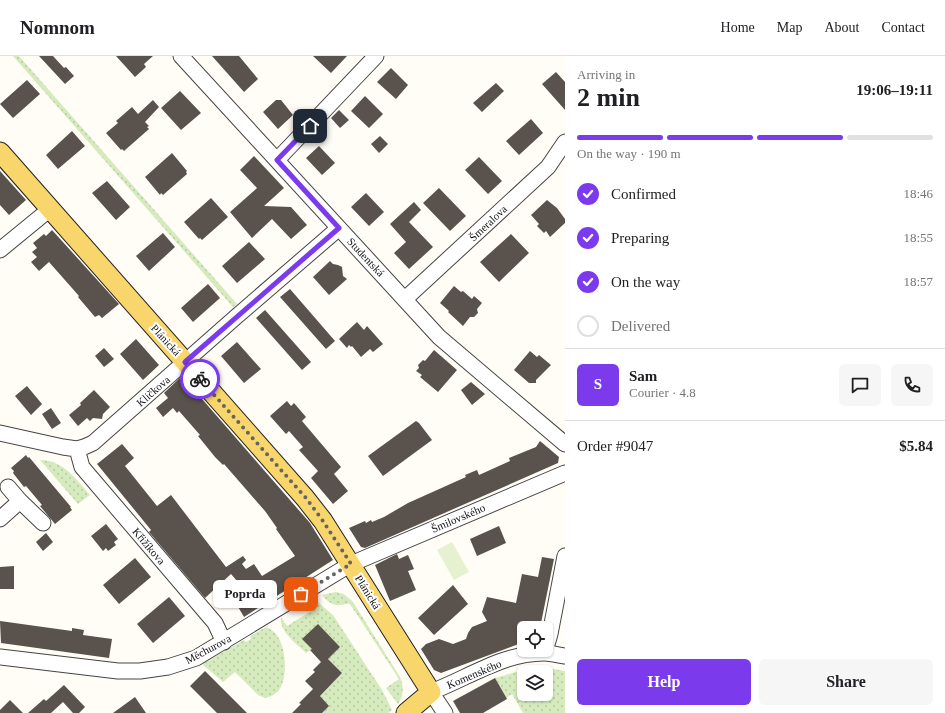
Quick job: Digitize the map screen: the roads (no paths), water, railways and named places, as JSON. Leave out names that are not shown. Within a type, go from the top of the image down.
[{"type":"main road","name":"Plánická","points":[[0,152],[306,498],[351,564],[431,692]]},
{"type":"main road","points":[[406,713],[431,692]]},
{"type":"street","name":"Studentská","points":[[180,56],[439,337],[565,444]]},
{"type":"street","points":[[277,160],[376,56]]},
{"type":"street","name":"Šmeralova","points":[[405,299],[548,168],[565,142]]},
{"type":"street","points":[[0,250],[50,209]]},
{"type":"street","name":"Kličkova","points":[[0,433],[63,447],[77,448],[93,443],[339,228]]},
{"type":"street","name":"Křižíkova","points":[[77,448],[82,467],[215,623],[224,642]]},
{"type":"street","name":"Šmilovského","points":[[351,564],[565,472]]},
{"type":"street","points":[[8,487],[43,523]]},
{"type":"street","points":[[0,519],[20,501]]},
{"type":"street","points":[[552,621],[565,556]]},
{"type":"street","name":"Měchurova","points":[[0,657],[118,671],[140,671],[168,667],[196,658],[351,564]]},
{"type":"street","name":"Komenského","points":[[553,652],[565,656]]},
{"type":"street","name":"Komenského","points":[[431,692],[491,665],[517,655]]},
{"type":"street","name":"Plánická","points":[[431,692],[445,713]]},
{"type":"place","name":"Poprda","points":[[301,594]]}]
